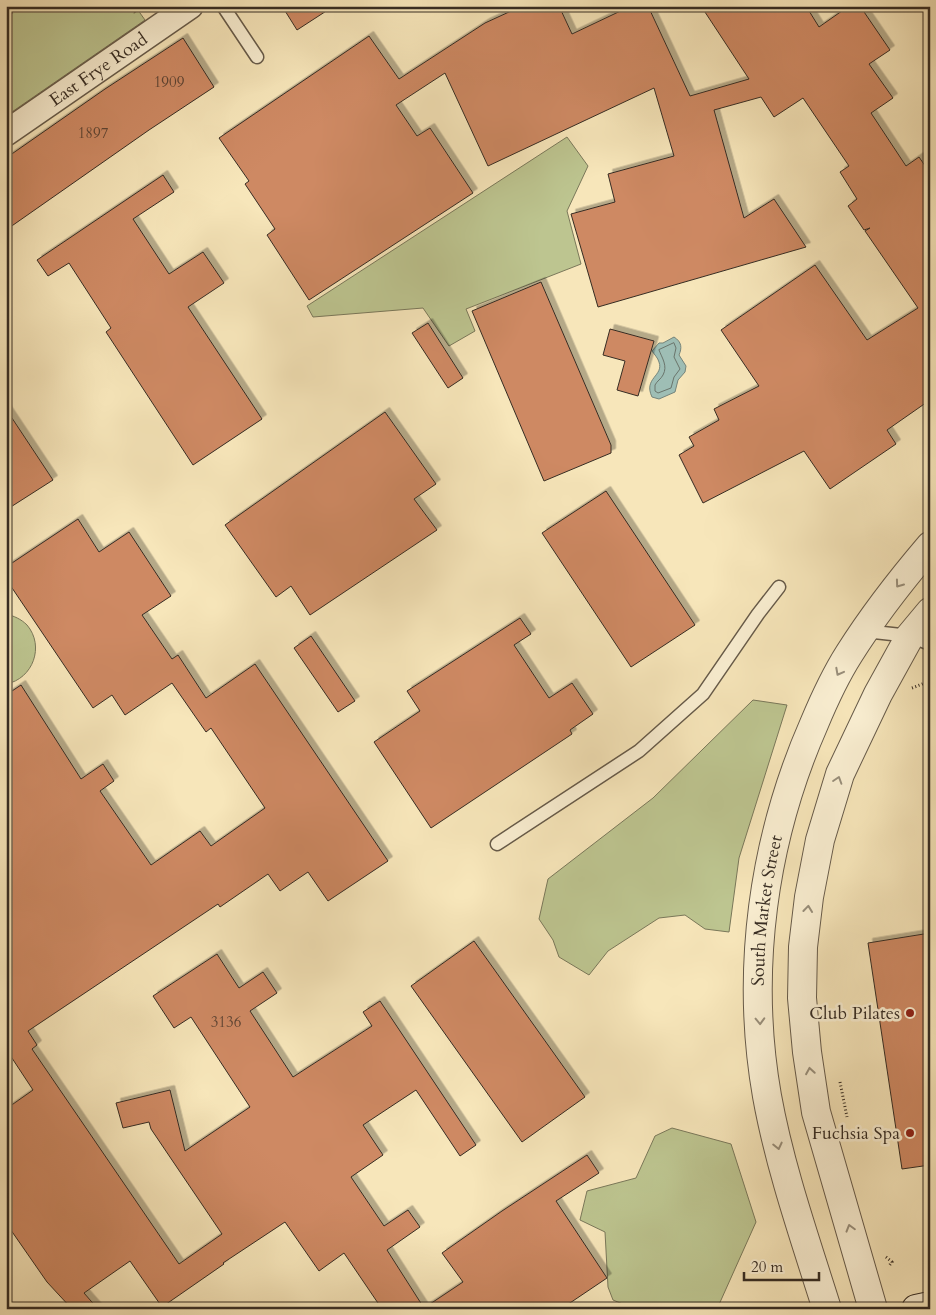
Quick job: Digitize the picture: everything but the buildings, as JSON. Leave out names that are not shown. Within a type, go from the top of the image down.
[{"type":"street","name":"East Frye Road","points":[[6,132],[190,6]]},
{"type":"street","name":"South Market Street","points":[[827,1309],[796,1211],[768,1098],[760,1043],[758,994],[759,946],[764,898],[771,857],[784,802],[801,752],[825,698],[848,655],[910,569],[930,546]]},
{"type":"street","points":[[873,1309],[816,1112],[807,1052],[802,998],[804,947],[809,897],[820,840],[840,774],[878,694],[920,640],[930,612]]},
{"type":"street","points":[[916,1309],[930,1306]]},
{"type":"lane","points":[[223,6],[257,57]]},
{"type":"lane","points":[[496,844],[639,751],[703,694],[779,587]]},
{"type":"lane","points":[[865,631],[920,640]]},
{"type":"path","points":[[6,17],[20,6]]},
{"type":"path","points":[[903,692],[930,681]]},
{"type":"path","points":[[840,1080],[849,1124]]},
{"type":"path","points":[[883,1253],[892,1262],[889,1266]]},
{"type":"green space","points":[[6,6],[135,6],[145,20],[6,116]]},
{"type":"green space","points":[[567,137],[588,166],[567,211],[581,264],[466,309],[475,331],[449,346],[423,308],[313,317],[307,306]]},
{"type":"green space","points":[[6,614],[17,618],[27,625],[35,642],[35,652],[29,669],[23,676],[6,684]]},
{"type":"green space","points":[[753,700],[787,705],[739,858],[729,932],[705,929],[685,915],[659,918],[608,951],[589,975],[559,957],[553,940],[539,919],[548,879],[653,798]]},
{"type":"green space","points":[[672,1128],[731,1144],[756,1222],[717,1309],[650,1307],[641,1309],[613,1300],[608,1287],[605,1232],[580,1220],[587,1191],[636,1178],[655,1136]]},
{"type":"water","points":[[674,337],[681,345],[679,355],[686,366],[685,372],[678,380],[675,392],[659,399],[652,397],[650,385],[660,367],[658,359],[652,351],[659,343]]},
{"type":"place","name":"Club Pilates","points":[[910,1013]]},
{"type":"place","name":"Fuchsia Spa","points":[[910,1133]]}]
